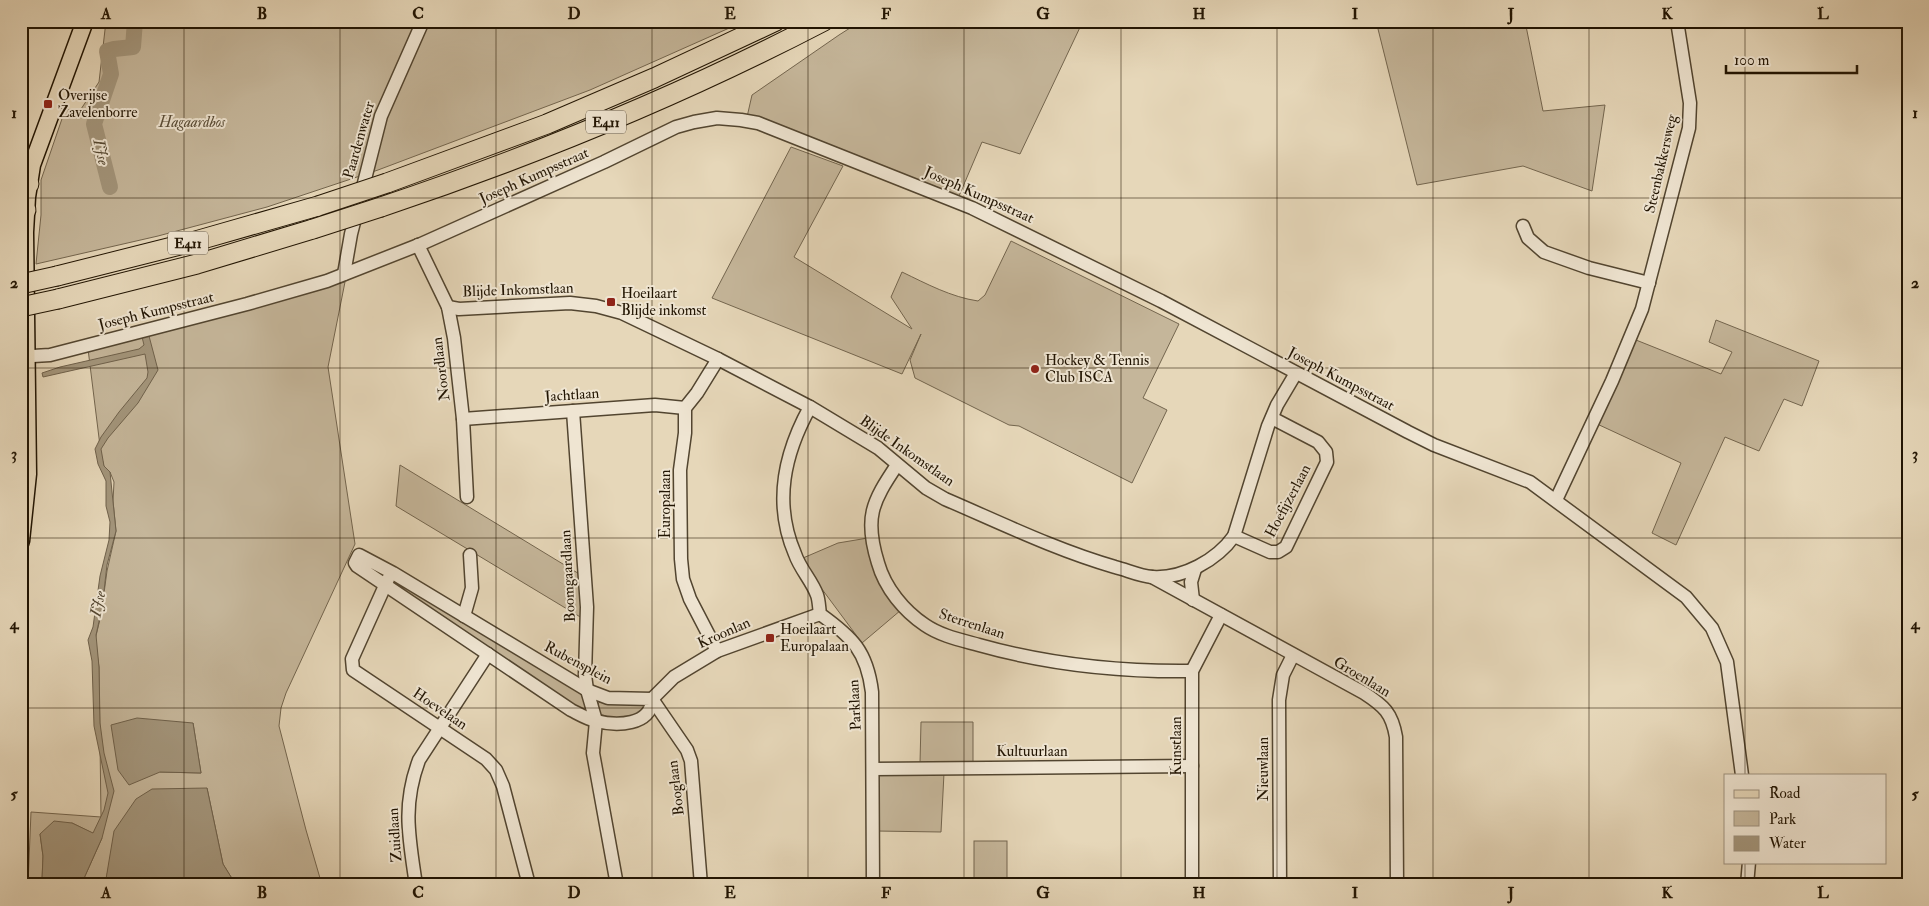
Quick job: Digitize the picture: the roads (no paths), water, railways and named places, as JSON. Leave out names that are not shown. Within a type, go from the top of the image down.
[{"type":"highway","name":"E411","points":[[21,284],[192,242],[318,206],[387,183],[547,124],[654,78],[776,21]]},
{"type":"highway","name":"E411","points":[[21,307],[197,264],[313,229],[455,182],[664,98],[824,21]]},
{"type":"main road","points":[[21,541],[28,474],[24,354],[25,182],[85,21]]},
{"type":"street","name":"Paardenwater","points":[[344,274],[351,234],[381,116],[423,21]]},
{"type":"street","name":"Steenbakkersweg","points":[[1556,500],[1612,381],[1642,309],[1690,122],[1690,103],[1677,21]]},
{"type":"street","name":"Joseph Kumpsstraat","points":[[24,354],[50,355],[256,302],[327,281],[418,245],[676,128],[694,122],[717,118],[758,123],[972,208],[1161,301],[1356,406],[1425,440],[1530,482],[1686,597],[1712,628],[1727,662],[1742,774]]},
{"type":"street","points":[[1523,226],[1528,238],[1544,252],[1588,268],[1649,283]]},
{"type":"street","name":"Noordlaan","points":[[418,245],[448,307],[454,338],[463,419],[467,497]]},
{"type":"street","name":"Blijde Inkomstlaan","points":[[448,307],[469,309],[570,302],[622,313],[718,359],[810,407],[878,448],[926,488],[954,503],[1082,557],[1152,577],[1172,575],[1195,569],[1229,543],[1234,536],[1272,418],[1296,373]]},
{"type":"street","points":[[684,408],[697,393],[718,359]]},
{"type":"street","name":"Jachtlaan","points":[[463,419],[655,405],[684,408]]},
{"type":"street","points":[[810,407],[791,446],[783,489],[784,512],[795,555],[818,595],[820,614]]},
{"type":"street","name":"Europalaan","points":[[684,408],[685,433],[680,478],[682,573],[690,599],[717,651]]},
{"type":"street","name":"Boomgaardlaan","points":[[574,411],[587,607],[585,675],[587,690],[596,721],[593,753],[617,885]]},
{"type":"street","name":"Hoefijzerlaan","points":[[1234,536],[1270,552],[1278,552],[1286,547],[1327,462],[1326,452],[1318,442],[1272,418]]},
{"type":"street","name":"Sterrenlaan","points":[[897,465],[878,493],[873,507],[871,523],[873,546],[888,588],[907,610],[926,626],[946,635],[1018,656],[1110,670],[1192,671]]},
{"type":"street","name":"Rubensplein","points":[[359,555],[362,556],[393,573],[587,690],[608,698],[652,699],[652,708],[648,714],[640,719],[623,723],[596,721],[571,710],[357,566],[355,563],[356,558],[359,555]]},
{"type":"street","points":[[464,616],[472,588],[470,555]]},
{"type":"street","points":[[1193,600],[1191,582],[1195,569]]},
{"type":"street","name":"Hoevelaan","points":[[393,573],[384,585],[352,659],[353,670],[486,759],[496,770],[503,786],[529,885]]},
{"type":"street","name":"Groenlaan","points":[[1152,577],[1378,702],[1387,711],[1394,723],[1396,737],[1397,885]]},
{"type":"street","name":"Kroonlan","points":[[652,699],[674,677],[717,651],[820,614]]},
{"type":"street","name":"Parklaan","points":[[820,614],[840,628],[854,643],[863,656],[869,670],[872,692],[873,885]]},
{"type":"street","name":"Kunstlaan","points":[[1192,885],[1192,671],[1221,615]]},
{"type":"street","name":"Zuidlaan","points":[[416,885],[407,810],[412,779],[419,760],[488,654]]},
{"type":"street","name":"Nieuwlaan","points":[[1280,885],[1279,700],[1283,675],[1293,655]]},
{"type":"street","name":"Booglaan","points":[[652,699],[687,750],[692,761],[701,885]]},
{"type":"street","name":"Kultuurlaan","points":[[873,769],[1192,766]]},
{"type":"street","points":[[1747,885],[1749,864]]},
{"type":"street","points":[[912,885],[926,885]]},
{"type":"water","points":[[149,336],[158,370],[138,403],[101,449],[104,466],[110,472],[116,531],[107,565],[102,608],[96,635],[99,667],[100,723],[104,753],[114,791],[102,838],[81,885],[56,885],[42,880],[43,856],[40,834],[54,821],[72,823],[93,833],[104,810],[108,793],[94,726],[92,661],[88,640],[93,627],[100,576],[109,540],[110,522],[106,506],[106,481],[98,464],[95,449],[119,412],[147,378],[148,372],[145,354],[43,377],[42,373],[60,367],[139,349],[144,345],[142,337]]},
{"type":"water","points":[[137,718],[193,723],[201,773],[160,772],[129,785],[118,770],[111,725]]},
{"type":"water","points":[[207,788],[223,864],[236,885],[105,885],[114,831],[136,799],[152,789]]},
{"type":"waterway","name":"IJse","points":[[110,187],[94,124],[111,74],[107,51],[133,47],[135,21]]},
{"type":"place","name":"Overijse Zavelenborre","points":[[48,104]]},
{"type":"place","name":"Hoeilaart Blijde inkomst","points":[[611,302]]},
{"type":"place","name":"Hockey & Tennis Club ISCA","points":[[1035,369]]},
{"type":"place","name":"Hoeilaart Europalaan","points":[[770,638]]},
{"type":"park label","name":"Hagaardbos","points":[[192,122]]}]
